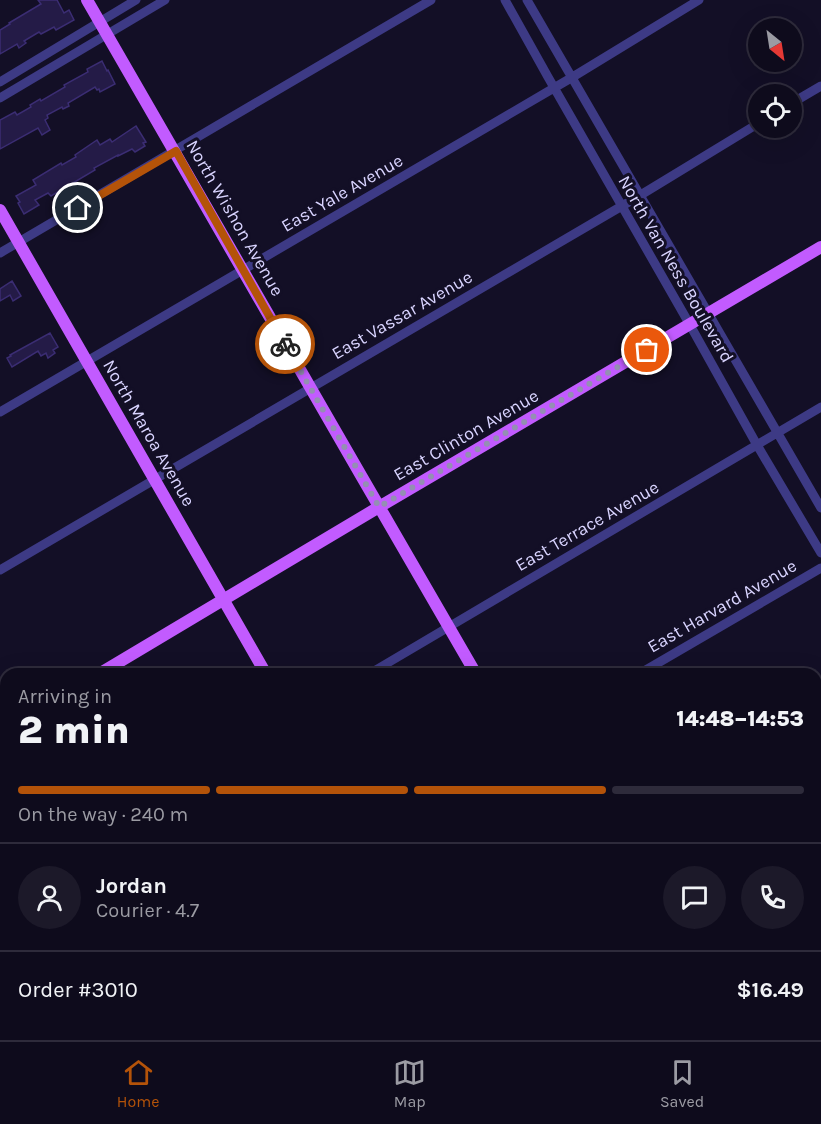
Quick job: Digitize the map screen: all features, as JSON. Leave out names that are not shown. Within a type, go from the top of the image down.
[{"type":"main road","name":"North Wishon Avenue","points":[[87,0],[472,668]]},
{"type":"main road","name":"North Maroa Avenue","points":[[0,210],[263,668]]},
{"type":"main road","name":"East Clinton Avenue","points":[[109,668],[821,247]]},
{"type":"street","points":[[0,82],[136,0]]},
{"type":"street","points":[[0,98],[165,0]]},
{"type":"street","points":[[0,254],[431,0]]},
{"type":"street","name":"North Van Ness Boulevard","points":[[505,0],[757,446],[821,552]]},
{"type":"street","name":"North Van Ness Boulevard","points":[[527,0],[821,508]]},
{"type":"street","name":"East Yale Avenue","points":[[0,412],[571,78],[699,0]]},
{"type":"street","points":[[802,97],[821,86]]},
{"type":"street","name":"East Vassar Avenue","points":[[0,570],[639,196],[748,130]]},
{"type":"street","name":"East Terrace Avenue","points":[[379,668],[821,407]]},
{"type":"street","name":"East Harvard Avenue","points":[[649,668],[821,568]]},
{"type":"building","points":[[38,0],[57,0],[64,13],[69,10],[74,20],[56,30],[54,27],[41,34],[39,32],[24,41],[26,43],[19,48],[17,44],[0,54],[0,30],[41,4]]},
{"type":"building","points":[[102,61],[115,84],[100,92],[95,87],[68,103],[69,106],[47,115],[48,118],[45,120],[50,130],[42,135],[38,128],[0,149],[0,120],[15,112],[17,115],[31,107],[30,105],[65,87],[64,85],[88,72],[87,69]]},
{"type":"building","points":[[136,126],[146,142],[143,143],[145,146],[135,152],[132,149],[118,155],[51,196],[48,193],[35,200],[39,205],[24,214],[16,196],[36,185],[33,180],[76,157],[75,155],[97,140],[100,145],[110,139],[112,142]]},
{"type":"building","points":[[12,281],[21,296],[13,301],[10,295],[0,301],[0,289]]},
{"type":"building","points":[[50,333],[58,347],[53,350],[55,353],[48,358],[46,353],[41,356],[38,351],[12,367],[7,358],[10,355]]},
{"type":"way so far","points":[[285,344],[379,507],[647,350]]},
{"type":"route","points":[[78,208],[176,151],[285,344]]}]
